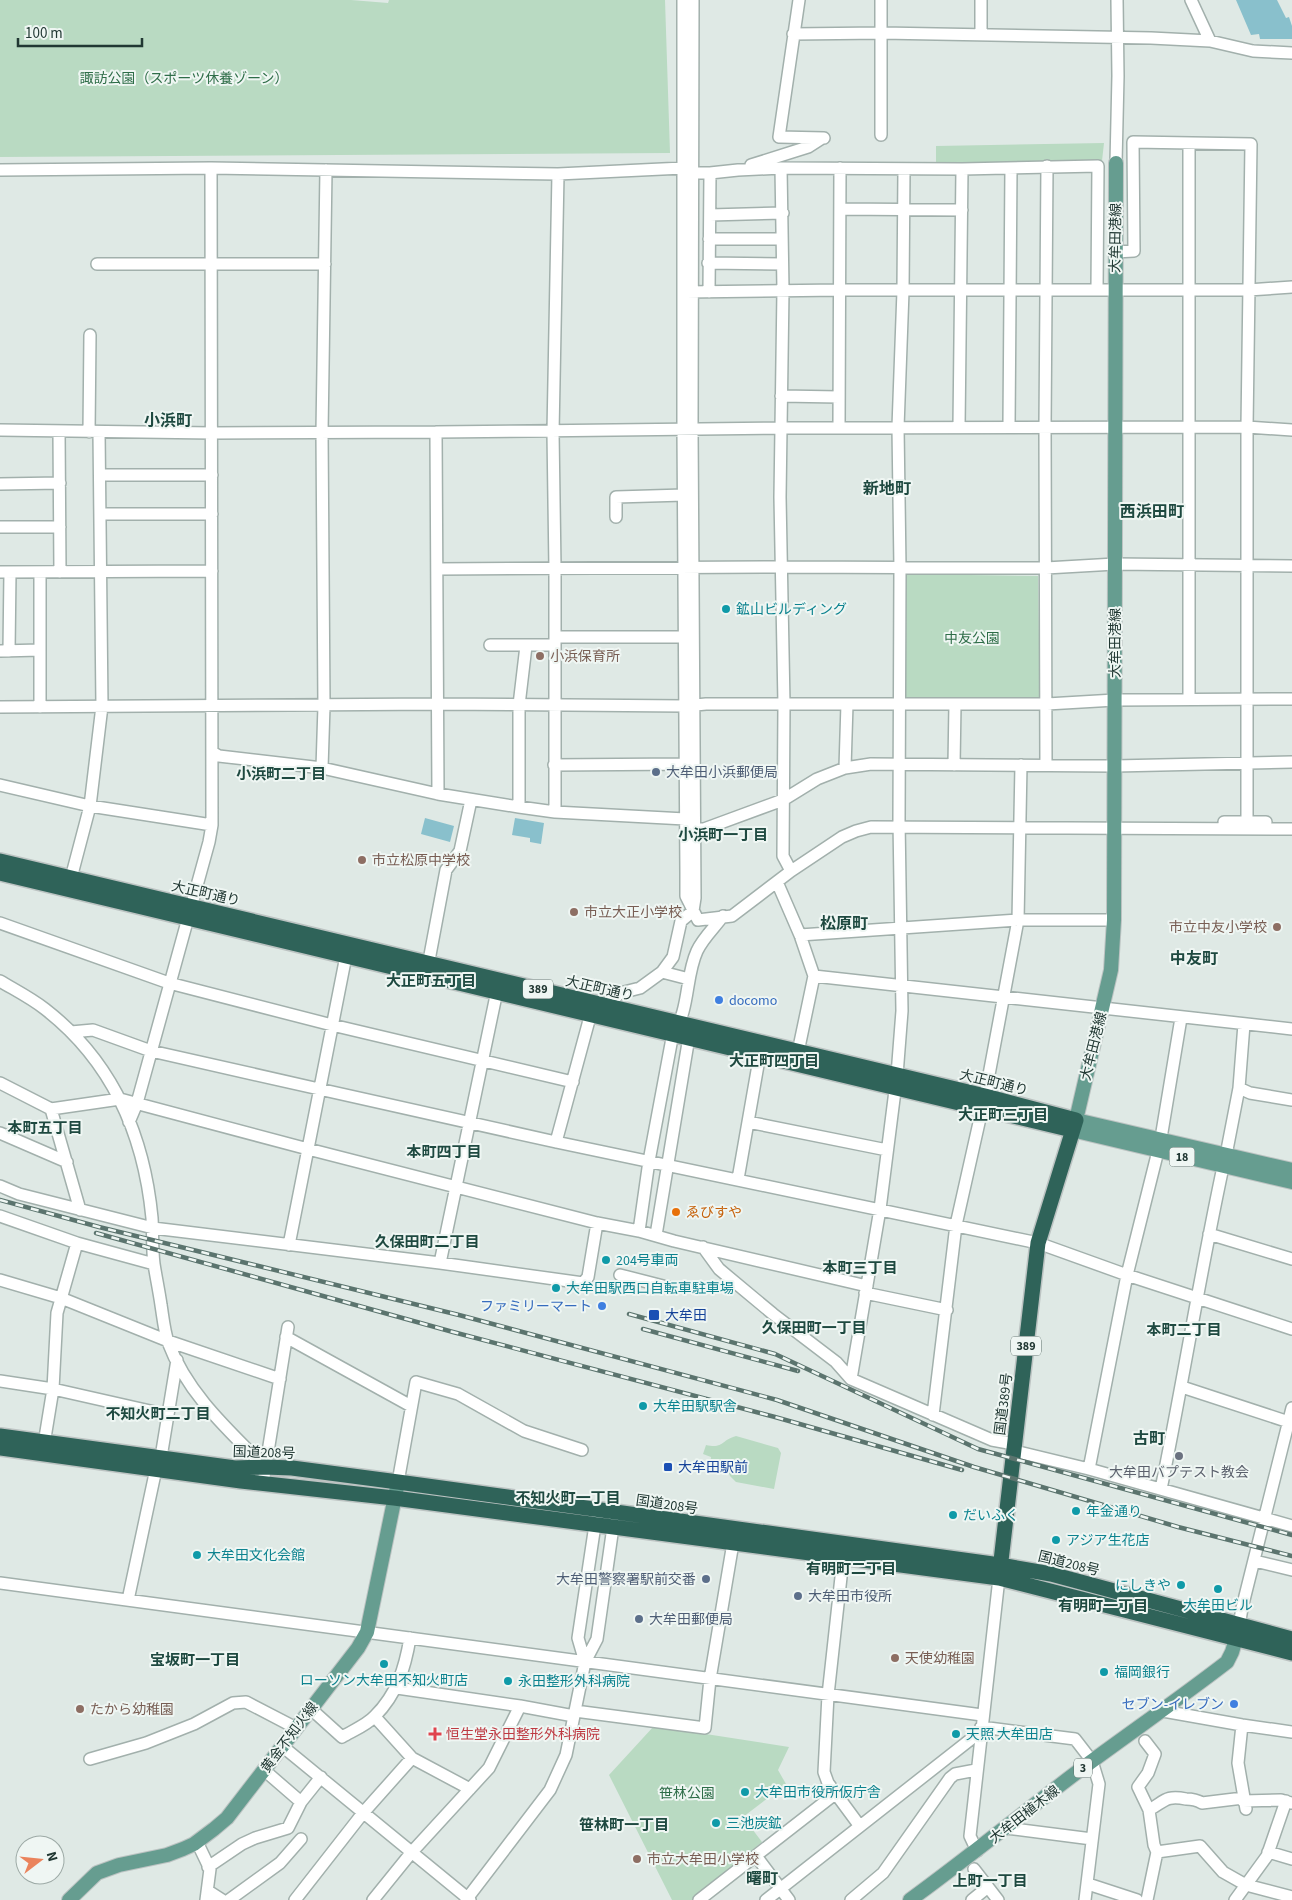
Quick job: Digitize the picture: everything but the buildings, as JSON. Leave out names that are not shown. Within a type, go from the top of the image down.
[{"type":"highway","name":"大正町通り","points":[[0,871],[189,912],[428,968],[600,1012]]},
{"type":"highway","name":"大正町通り","points":[[0,871],[72,878],[346,956],[428,968],[496,991],[677,1028],[1074,1125]]},
{"type":"highway","name":"大正町通り","points":[[677,1028],[689,1037],[761,1049],[798,1052],[896,1081]]},
{"type":"highway","name":"国道389号","points":[[999,1572],[1038,1244],[1074,1125]]},
{"type":"highway","name":"国道208号","points":[[0,1436],[43,1447],[158,1463],[263,1483],[394,1498],[597,1517]]},
{"type":"highway","name":"国道208号","points":[[0,1448],[43,1447]]},
{"type":"highway","name":"国道208号","points":[[158,1463],[235,1468],[265,1466],[398,1482],[732,1543],[843,1558],[999,1572],[1051,1574],[1238,1632],[1292,1653]]},
{"type":"highway","name":"国道208号","points":[[614,1520],[999,1572]]},
{"type":"highway","name":"国道208号","points":[[1238,1632],[1292,1639]]},
{"type":"main road","name":"大牟田港線","points":[[1074,1125],[1111,970],[1114,920],[1116,824],[1114,290],[1116,163]]},
{"type":"main road","name":"18","points":[[1074,1125],[1225,1161],[1292,1182]]},
{"type":"main road","name":"18","points":[[1225,1161],[1292,1170]]},
{"type":"main road","name":"黄金不知火線","points":[[69,1900],[97,1873],[119,1865],[167,1854],[197,1842],[226,1818],[264,1770],[358,1648],[367,1632],[398,1482]]},
{"type":"main road","name":"大牟田植木線","points":[[910,1900],[977,1851],[1092,1761],[1163,1711],[1227,1662],[1238,1632]]},
{"type":"street","points":[[556,1142],[573,1082],[600,1012],[620,994],[640,988],[662,972],[673,957],[681,921],[692,911],[695,898],[695,829],[690,706],[687,429],[688,170],[683,0]]},
{"type":"street","points":[[688,170],[693,0]]},
{"type":"street","points":[[738,170],[808,146],[824,138],[779,137],[799,0]]},
{"type":"street","points":[[881,0],[881,135]]},
{"type":"street","points":[[981,0],[981,35]]},
{"type":"street","points":[[1116,163],[1117,0]]},
{"type":"street","points":[[1191,0],[1210,41]]},
{"type":"street","points":[[793,34],[882,33],[1210,41],[1253,51],[1292,53]]},
{"type":"street","points":[[1115,252],[1134,251],[1133,142],[1250,144],[1247,427],[1247,822]]},
{"type":"street","points":[[1190,143],[1190,699]]},
{"type":"street","points":[[1046,765],[1044,427],[1047,166]]},
{"type":"street","points":[[0,170],[211,168],[558,174],[688,170],[710,173],[781,168],[962,169],[1098,166],[1097,290]]},
{"type":"street","points":[[130,1122],[137,1103],[209,842],[212,825],[211,168]]},
{"type":"street","points":[[781,168],[783,213],[780,428],[784,704],[783,856],[789,869]]},
{"type":"street","points":[[839,428],[840,168]]},
{"type":"street","points":[[1009,427],[1011,168]]},
{"type":"street","points":[[851,1379],[880,1209],[896,1081],[903,984],[899,824],[900,568],[898,427],[903,291],[904,169]]},
{"type":"street","points":[[959,427],[962,169]]},
{"type":"street","points":[[322,768],[324,706],[322,432],[326,170]]},
{"type":"street","points":[[709,292],[710,173]]},
{"type":"street","points":[[555,812],[555,569],[552,432],[558,174]]},
{"type":"street","points":[[840,209],[962,210]]},
{"type":"street","points":[[710,215],[783,213]]},
{"type":"street","points":[[688,231],[782,238]]},
{"type":"street","points":[[708,263],[782,264]]},
{"type":"street","points":[[97,264],[325,264]]},
{"type":"street","points":[[688,292],[783,290],[1248,290],[1292,287]]},
{"type":"street","points":[[72,878],[90,806],[102,706],[100,475],[94,432],[90,335]]},
{"type":"street","points":[[781,396],[839,397]]},
{"type":"street","points":[[0,430],[94,432],[552,432],[898,427],[1247,427],[1292,430]]},
{"type":"street","points":[[687,429],[684,494],[689,568],[684,638],[690,706],[685,764],[686,896],[698,920],[721,919],[732,916],[776,882],[789,869]]},
{"type":"street","points":[[59,431],[60,572]]},
{"type":"street","points":[[436,432],[438,794]]},
{"type":"street","points":[[100,475],[212,475]]},
{"type":"street","points":[[0,484],[60,483]]},
{"type":"street","points":[[616,517],[616,497],[684,494]]},
{"type":"street","points":[[100,514],[212,514]]},
{"type":"street","points":[[0,527],[60,527]]},
{"type":"street","points":[[438,569],[1046,568],[1115,564],[1292,566]]},
{"type":"street","points":[[40,650],[5,651],[5,572],[212,571]]},
{"type":"street","points":[[40,572],[40,706]]},
{"type":"street","points":[[490,645],[526,646],[555,641],[684,638]]},
{"type":"street","points":[[519,807],[519,705],[526,646]]},
{"type":"street","points":[[0,707],[438,704],[690,706],[1047,704],[1116,700],[1292,699]]},
{"type":"street","points":[[845,768],[847,704]]},
{"type":"street","points":[[954,765],[955,704]]},
{"type":"street","points":[[212,752],[219,756],[322,768],[438,794],[519,807],[555,812],[685,819],[695,829],[704,829],[783,800],[817,779],[845,768],[871,764],[1115,766],[1292,762]]},
{"type":"street","points":[[554,765],[685,764]]},
{"type":"street","points":[[933,1415],[956,1225],[983,1102],[1018,920],[1021,765]]},
{"type":"street","points":[[0,785],[90,806],[212,825]]},
{"type":"street","points":[[428,968],[446,870],[460,851],[471,800]]},
{"type":"street","points":[[639,1230],[649,1161],[677,1028],[697,950],[726,911],[789,869],[856,830],[899,824],[1292,822]]},
{"type":"street","points":[[1116,824],[1292,829]]},
{"type":"street","points":[[776,882],[800,935],[814,976],[798,1052]]},
{"type":"street","points":[[800,935],[1018,920],[1114,920]]},
{"type":"street","points":[[0,923],[169,983],[332,1025],[573,1082]]},
{"type":"street","points":[[288,1245],[346,956]]},
{"type":"street","points":[[662,972],[689,979]]},
{"type":"street","points":[[814,976],[903,984],[1003,998],[1292,1029]]},
{"type":"street","points":[[0,981],[45,1009],[70,1032],[88,1050],[120,1098],[140,1150],[149,1186],[154,1264],[168,1341],[188,1381],[210,1411],[265,1466]]},
{"type":"street","points":[[440,1263],[496,991]]},
{"type":"street","points":[[1089,1469],[1127,1275],[1159,1145],[1181,1018]]},
{"type":"street","points":[[1161,1489],[1182,1388],[1209,1234],[1239,1088],[1244,1024]]},
{"type":"street","points":[[70,1032],[93,1030],[151,1051],[556,1142],[956,1225],[1038,1244],[1292,1329]]},
{"type":"street","points":[[656,1235],[689,1037]]},
{"type":"street","points":[[738,1179],[761,1049]]},
{"type":"street","points":[[0,1083],[51,1109],[120,1098],[308,1149],[597,1223],[639,1230],[946,1310]]},
{"type":"street","points":[[1239,1088],[1292,1100]]},
{"type":"street","points":[[51,1109],[80,1210]]},
{"type":"street","points":[[748,1122],[887,1150]]},
{"type":"street","points":[[0,1133],[67,1162]]},
{"type":"street","points":[[0,1186],[19,1194],[153,1228],[440,1263],[583,1284],[588,1277],[597,1223]]},
{"type":"street","points":[[0,1216],[77,1243],[154,1264]]},
{"type":"street","points":[[1209,1234],[1292,1259]]},
{"type":"street","points":[[43,1447],[53,1389],[57,1313],[77,1243]]},
{"type":"street","points":[[703,1247],[719,1269],[773,1314],[836,1362],[851,1379],[1014,1448],[1292,1526]]},
{"type":"street","points":[[620,1275],[671,1288]]},
{"type":"street","points":[[0,1280],[61,1298],[168,1341],[280,1379]]},
{"type":"street","points":[[263,1483],[287,1332],[411,1406]]},
{"type":"street","points":[[128,1600],[168,1415],[177,1360]]},
{"type":"street","points":[[0,1381],[53,1389],[168,1415]]},
{"type":"street","points":[[398,1482],[416,1382],[458,1394],[524,1431],[582,1450]]},
{"type":"street","points":[[1182,1388],[1290,1422]]},
{"type":"street","points":[[1238,1632],[1242,1608],[1292,1408]]},
{"type":"street","points":[[585,1662],[578,1638],[597,1517]]},
{"type":"street","points":[[282,1746],[468,1899],[550,1790],[566,1755],[585,1662],[597,1639],[614,1520]]},
{"type":"street","points":[[397,1688],[574,1714],[705,1728],[710,1679],[732,1543]]},
{"type":"street","points":[[843,1558],[828,1695],[824,1772],[835,1794],[859,1825]]},
{"type":"street","points":[[1255,1561],[1292,1570]]},
{"type":"street","points":[[977,1851],[970,1836],[999,1572]]},
{"type":"street","points":[[0,1583],[982,1715]]},
{"type":"street","points":[[311,1709],[342,1737],[375,1717],[397,1688],[405,1668],[410,1638]]},
{"type":"street","points":[[90,1760],[146,1743],[194,1724],[233,1703],[246,1702],[296,1728]]},
{"type":"street","points":[[373,1900],[412,1852],[489,1768],[520,1706]]},
{"type":"street","points":[[1163,1711],[1292,1732]]},
{"type":"street","points":[[375,1717],[412,1758],[470,1789]]},
{"type":"street","points":[[1242,1725],[1238,1763],[1244,1803]]},
{"type":"street","points":[[766,1900],[981,1730],[1076,1739],[1092,1761],[1099,1784],[1085,1900]]},
{"type":"street","points":[[1145,1741],[1155,1754],[1148,1773],[1138,1787],[1149,1810],[1154,1845],[1157,1852],[1147,1900]]},
{"type":"street","points":[[294,1900],[364,1812],[412,1758]]},
{"type":"street","points":[[264,1770],[301,1802]]},
{"type":"street","points":[[851,1900],[884,1873],[950,1778],[955,1774],[976,1770]]},
{"type":"street","points":[[208,1867],[242,1844],[288,1828],[301,1802],[321,1777]]},
{"type":"street","points":[[699,1900],[835,1794]]},
{"type":"street","points":[[1149,1810],[1162,1801],[1174,1797],[1198,1800],[1202,1803],[1289,1802],[1268,1852],[1235,1900]]},
{"type":"street","points":[[1006,1828],[1092,1839]]},
{"type":"street","points":[[229,1900],[280,1863],[301,1839]]},
{"type":"street","points":[[197,1842],[208,1867],[207,1896],[222,1900]]},
{"type":"street","points":[[1157,1852],[1200,1846],[1222,1872],[1246,1885],[1292,1897]]},
{"type":"street","points":[[1268,1852],[1292,1859]]},
{"type":"street","points":[[756,1856],[789,1900]]},
{"type":"street","points":[[974,1868],[998,1900]]},
{"type":"street","points":[[1088,1884],[1137,1900]]},
{"type":"street","points":[[972,1900],[988,1887]]},
{"type":"green space","name":"諏訪公園（スポーツ休養ゾーン）","points":[[0,0],[351,0],[388,3],[389,0],[665,0],[670,153],[0,157]]},
{"type":"green space","points":[[1104,143],[1102,161],[936,163],[936,146]]},
{"type":"green space","name":"中友公園","points":[[905,574],[1038,576],[1040,701],[904,699]]},
{"type":"green space","points":[[736,1436],[778,1448],[781,1453],[774,1489],[736,1482],[730,1476],[727,1469],[710,1465],[711,1457],[703,1454],[706,1445],[716,1446]]},
{"type":"green space","name":"笹林公園","points":[[654,1726],[789,1747],[778,1770],[786,1784],[743,1817],[762,1842],[692,1900],[672,1900],[609,1775]]},
{"type":"water","points":[[1236,0],[1277,0],[1286,18],[1289,17],[1292,26],[1292,39],[1260,39],[1259,34],[1251,35]]},
{"type":"water","points":[[425,818],[454,826],[450,842],[421,834]]},
{"type":"water","points":[[515,818],[544,823],[541,844],[530,842],[530,838],[512,835]]},
{"type":"railway","points":[[0,1200],[99,1227],[459,1315],[777,1400],[974,1467],[1178,1527],[1292,1556]]},
{"type":"railway","points":[[96,1233],[453,1332],[775,1417],[962,1470]]},
{"type":"railway","points":[[629,1314],[775,1354],[978,1449],[1292,1535]]},
{"type":"railway","points":[[643,1329],[798,1371]]},
{"type":"place","name":"鉱山ビルディング","points":[[726,609]]},
{"type":"place","name":"小浜保育所","points":[[540,656]]},
{"type":"place","name":"大牟田小浜郵便局","points":[[656,772]]},
{"type":"place","name":"市立松原中学校","points":[[362,860]]},
{"type":"place","name":"市立大正小学校","points":[[574,912]]},
{"type":"place","name":"市立中友小学校","points":[[1277,927]]},
{"type":"place","name":"docomo","points":[[719,1000]]},
{"type":"place","name":"ゑびすや","points":[[676,1212]]},
{"type":"place","name":"204号車両","points":[[606,1260]]},
{"type":"place","name":"大牟田駅西口自転車駐車場","points":[[556,1288]]},
{"type":"place","name":"ファミリーマート","points":[[602,1306]]},
{"type":"place","name":"大牟田","points":[[654,1315]]},
{"type":"place","name":"大牟田駅駅舎","points":[[643,1406]]},
{"type":"place","name":"大牟田バプテスト教会","points":[[1179,1456]]},
{"type":"place","name":"大牟田駅前","points":[[668,1467]]},
{"type":"place","name":"年金通り","points":[[1076,1511]]},
{"type":"place","name":"だいふく","points":[[953,1515]]},
{"type":"place","name":"アジア生花店","points":[[1056,1540]]},
{"type":"place","name":"大牟田文化会館","points":[[197,1555]]},
{"type":"place","name":"大牟田警察署駅前交番","points":[[706,1579]]},
{"type":"place","name":"にしきや","points":[[1181,1585]]},
{"type":"place","name":"大牟田ビル","points":[[1218,1589]]},
{"type":"place","name":"大牟田市役所","points":[[798,1596]]},
{"type":"place","name":"大牟田郵便局","points":[[639,1619]]},
{"type":"place","name":"天使幼稚園","points":[[895,1658]]},
{"type":"place","name":"ローソン大牟田不知火町店","points":[[384,1664]]},
{"type":"place","name":"福岡銀行","points":[[1104,1672]]},
{"type":"place","name":"永田整形外科病院","points":[[508,1681]]},
{"type":"place","name":"セブン-イレブン","points":[[1234,1704]]},
{"type":"place","name":"たから幼稚園","points":[[80,1709]]},
{"type":"place","name":"恒生堂永田整形外科病院","points":[[435,1734]]},
{"type":"place","name":"天照 大牟田店","points":[[956,1734]]},
{"type":"place","name":"大牟田市役所仮庁舎","points":[[745,1792]]},
{"type":"place","name":"三池炭鉱","points":[[716,1823]]},
{"type":"place","name":"市立大牟田小学校","points":[[637,1859]]},
{"type":"district","name":"小浜町","points":[[168,420]]},
{"type":"district","name":"新地町","points":[[887,488]]},
{"type":"district","name":"西浜田町","points":[[1152,511]]},
{"type":"district","name":"小浜町二丁目","points":[[281,774]]},
{"type":"district","name":"小浜町一丁目","points":[[723,835]]},
{"type":"district","name":"松原町","points":[[844,923]]},
{"type":"district","name":"中友町","points":[[1194,958]]},
{"type":"district","name":"大正町五丁目","points":[[431,981]]},
{"type":"district","name":"大正町四丁目","points":[[774,1061]]},
{"type":"district","name":"大正町三丁目","points":[[1003,1115]]},
{"type":"district","name":"本町五丁目","points":[[45,1128]]},
{"type":"district","name":"本町四丁目","points":[[444,1152]]},
{"type":"district","name":"久保田町二丁目","points":[[427,1242]]},
{"type":"district","name":"本町三丁目","points":[[860,1268]]},
{"type":"district","name":"久保田町一丁目","points":[[814,1328]]},
{"type":"district","name":"本町二丁目","points":[[1184,1330]]},
{"type":"district","name":"不知火町二丁目","points":[[158,1414]]},
{"type":"district","name":"古町","points":[[1149,1438]]},
{"type":"district","name":"不知火町一丁目","points":[[568,1498]]},
{"type":"district","name":"有明町二丁目","points":[[851,1569]]},
{"type":"district","name":"有明町一丁目","points":[[1103,1606]]},
{"type":"district","name":"宝坂町一丁目","points":[[195,1660]]},
{"type":"district","name":"笹林町一丁目","points":[[624,1825]]},
{"type":"district","name":"曙町","points":[[762,1878]]},
{"type":"district","name":"上町一丁目","points":[[990,1881]]}]
